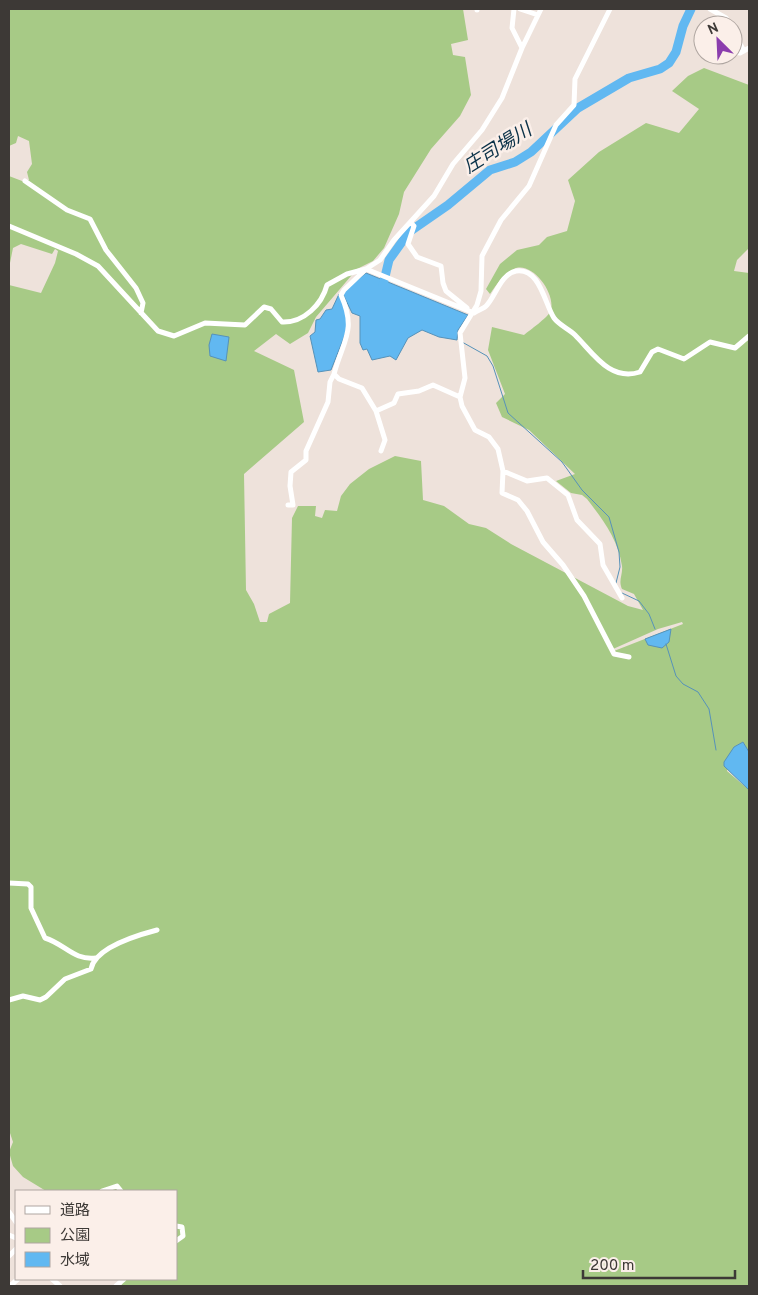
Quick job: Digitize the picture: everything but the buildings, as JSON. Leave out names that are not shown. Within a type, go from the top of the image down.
[{"type":"street","points":[[514,9],[512,28],[522,48]]},
{"type":"street","points":[[520,9],[538,16]]},
{"type":"street","points":[[288,505],[293,505],[290,486],[291,472],[306,460],[306,451],[328,402],[330,382],[349,332],[349,315],[342,296],[344,290],[366,269],[380,260],[394,240],[434,196],[453,164],[489,121],[507,88],[522,48],[541,9]]},
{"type":"street","points":[[610,9],[575,80],[574,105],[556,125],[529,186],[501,220],[482,256],[481,291],[474,312],[462,328],[460,341],[465,378],[460,397],[463,409],[475,430],[489,437],[496,444],[503,471],[502,493],[518,500],[527,511],[543,542],[563,565],[584,596],[614,654],[629,657]]},
{"type":"street","points":[[25,182],[66,210],[90,219],[106,250],[136,288],[143,302],[141,313]]},
{"type":"street","points":[[411,223],[414,226],[408,244],[417,257],[442,266],[443,283],[446,291],[474,312]]},
{"type":"street","points":[[9,226],[76,254],[98,266],[153,328],[168,336],[174,336],[205,323],[245,325],[264,307],[270,309],[282,322],[290,322],[310,312],[324,297],[327,285],[347,274],[366,269],[474,312],[486,306],[502,280],[517,271],[525,272],[532,276],[546,296],[553,317],[558,323],[573,333],[600,362],[624,374],[640,372],[652,352],[658,348],[684,359],[710,342],[735,348],[749,336]]},
{"type":"street","points":[[334,374],[339,379],[362,388],[376,411],[385,440],[381,451]]},
{"type":"street","points":[[376,411],[394,403],[398,394],[414,392],[432,385],[460,397]]},
{"type":"street","points":[[503,471],[527,481],[547,478],[568,494],[577,520],[600,544],[602,565],[622,598]]},
{"type":"street","points":[[9,883],[28,884],[31,888],[31,908],[45,938],[54,941],[80,958],[96,958],[133,937],[157,930]]},
{"type":"street","points":[[9,1000],[23,996],[38,1000],[46,997],[65,979],[91,970],[96,958]]},
{"type":"street","points":[[105,1190],[117,1186],[120,1190]]},
{"type":"street","points":[[178,1226],[182,1227],[183,1236],[178,1240]]},
{"type":"green space","points":[[10,9],[463,9],[468,40],[451,44],[453,55],[465,57],[471,95],[460,116],[431,149],[404,192],[399,214],[384,248],[373,261],[357,269],[316,317],[308,333],[290,344],[276,334],[254,351],[294,370],[304,422],[244,474],[246,590],[254,604],[260,622],[267,622],[269,614],[290,603],[292,518],[298,506],[316,506],[315,516],[322,518],[325,510],[337,511],[341,496],[350,484],[369,469],[395,456],[421,461],[423,500],[444,506],[469,524],[486,528],[511,544],[628,606],[643,610],[634,594],[622,589],[620,583],[622,566],[620,556],[604,522],[587,499],[582,495],[571,493],[556,481],[575,474],[529,430],[502,417],[496,403],[505,394],[488,350],[492,327],[524,335],[550,312],[550,297],[547,289],[535,274],[521,268],[514,269],[507,274],[490,294],[486,289],[500,264],[517,250],[539,245],[547,237],[567,231],[575,201],[568,180],[599,152],[646,123],[679,133],[699,109],[672,91],[688,76],[704,68],[749,85],[749,248],[737,260],[734,271],[749,273],[749,752],[743,742],[734,747],[727,771],[749,790],[749,1286],[121,1286],[124,1280],[178,1280],[178,1190],[44,1190],[23,1177],[13,1166],[9,1152],[13,1142],[9,1130],[9,285],[41,293],[55,263],[58,251],[55,249],[52,254],[21,244],[13,248],[9,268],[9,176],[22,181],[29,180],[27,172],[32,164],[29,141],[18,136],[16,143],[9,146]],"holes":[[[682,622],[683,624],[614,651],[613,649],[658,629]]]},
{"type":"water","points":[[366,273],[468,315],[458,330],[457,340],[439,337],[422,330],[408,338],[396,360],[390,356],[372,360],[367,349],[363,350],[360,343],[360,316],[352,313],[343,294],[347,288]]},
{"type":"water","points":[[339,294],[348,316],[346,332],[331,370],[318,372],[310,336],[315,332],[316,320],[320,319],[326,310],[332,309]]},
{"type":"water","points":[[212,334],[229,337],[226,361],[210,356],[209,345]]},
{"type":"water","points":[[671,629],[669,642],[662,648],[648,645],[645,639]]},
{"type":"water","points":[[743,742],[749,752],[749,790],[724,766],[724,762],[734,747]]},
{"type":"waterway","name":"庄司場川","points":[[383,285],[389,260],[409,232],[448,205],[490,170],[515,162],[531,152],[578,108],[629,78],[660,69],[669,63],[676,52],[683,26],[691,9]]},
{"type":"waterway","points":[[462,342],[487,356],[493,366],[508,413],[562,462],[582,490],[609,517],[619,552],[620,567],[616,583]]},
{"type":"waterway","points":[[622,593],[639,601],[649,614],[655,629]]},
{"type":"waterway","points":[[666,644],[676,676],[683,684],[698,692],[709,709],[716,750]]}]
